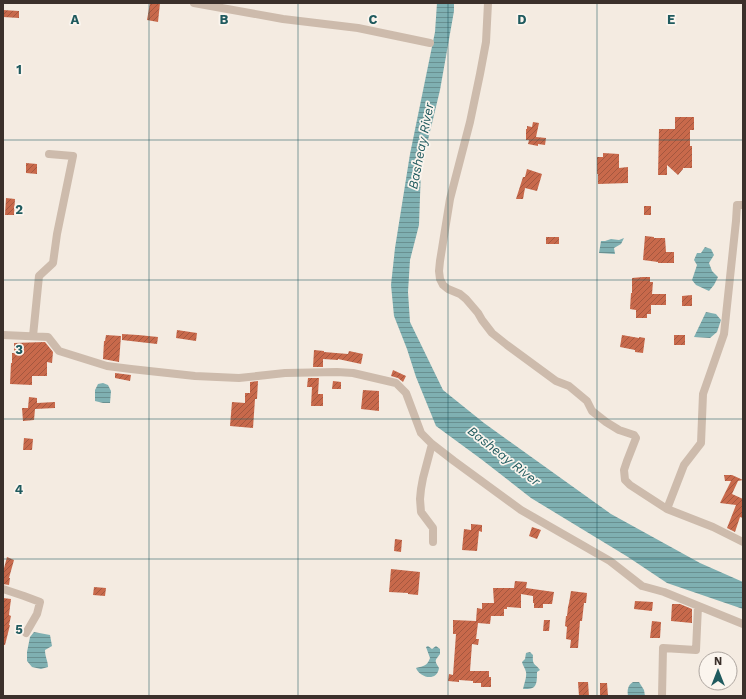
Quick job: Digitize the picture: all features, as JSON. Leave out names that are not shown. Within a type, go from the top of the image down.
[{"type":"street","points":[[194,3],[283,19],[358,28],[430,43]]},
{"type":"street","points":[[488,3],[486,42],[470,122],[450,198],[440,261],[440,279],[443,285],[466,299],[492,333],[556,381],[569,386],[587,401],[592,411],[606,422],[619,430],[634,435],[636,438],[624,470],[625,480],[630,485],[667,509],[713,527],[743,542]]},
{"type":"street","points":[[33,336],[40,276],[53,263],[57,234],[73,156],[49,154]]},
{"type":"street","points":[[667,509],[684,466],[701,443],[703,394],[724,334],[737,205],[743,205]]},
{"type":"street","points":[[3,335],[48,337],[59,351],[107,366],[138,370],[195,376],[239,378],[285,373],[337,372],[353,373],[396,383],[406,393],[421,433],[432,444],[454,461],[521,510],[610,561],[642,586],[664,592],[743,624]]},
{"type":"street","points":[[432,444],[423,478],[420,499],[422,512],[433,528],[433,542]]},
{"type":"street","points":[[3,589],[40,602],[37,614],[26,633]]},
{"type":"street","points":[[662,696],[663,648],[696,650],[698,606]]},
{"type":"water","name":"Basheay River","points":[[437,3],[454,3],[454,11],[440,90],[421,169],[419,225],[410,260],[408,292],[410,322],[443,390],[484,423],[611,514],[700,563],[743,582],[743,609],[667,583],[628,557],[531,498],[436,426],[416,377],[394,316],[391,285],[395,248],[410,154],[435,32]]},
{"type":"water","points":[[624,238],[621,244],[614,248],[615,254],[599,253],[601,241],[611,239],[619,240]]},
{"type":"water","points":[[705,247],[711,249],[714,255],[709,263],[712,271],[718,277],[709,291],[696,285],[692,280],[697,265],[694,260],[697,253],[701,253]]},
{"type":"water","points":[[706,312],[716,314],[721,320],[717,332],[710,338],[694,337]]},
{"type":"water","points":[[103,383],[108,385],[111,391],[110,403],[95,401],[95,390],[98,384]]},
{"type":"water","points":[[34,632],[50,635],[52,646],[45,650],[48,667],[41,669],[32,667],[27,661],[30,637]]},
{"type":"water","points":[[428,646],[432,649],[436,646],[440,649],[440,654],[436,661],[439,668],[438,672],[432,677],[421,674],[416,668],[428,663],[430,658],[426,647]]},
{"type":"water","points":[[530,652],[533,655],[533,663],[540,670],[537,672],[537,680],[534,687],[523,689],[526,671],[522,662],[525,659],[526,653]]},
{"type":"water","points":[[633,682],[639,682],[644,690],[645,696],[628,696],[628,688]]},
{"type":"building","points":[[150,3],[160,3],[158,22],[147,20]]},
{"type":"building","points":[[3,10],[19,11],[19,18],[3,17]]},
{"type":"building","points":[[675,117],[694,117],[694,130],[690,130],[692,168],[683,168],[678,175],[667,165],[667,175],[658,175],[659,129],[675,129]]},
{"type":"building","points":[[533,122],[539,123],[536,137],[546,138],[545,145],[538,144],[538,146],[528,144],[529,140],[526,140],[526,129],[527,126],[532,127]]},
{"type":"building","points":[[603,153],[619,154],[619,168],[628,167],[628,183],[598,184],[597,157],[603,157]]},
{"type":"building","points":[[26,163],[37,164],[37,174],[26,173]]},
{"type":"building","points":[[527,169],[542,174],[537,191],[525,188],[523,199],[516,199],[523,177],[525,177]]},
{"type":"building","points":[[6,198],[15,199],[14,215],[5,215]]},
{"type":"building","points":[[644,206],[651,206],[651,215],[644,215]]},
{"type":"building","points":[[645,236],[665,238],[666,252],[674,252],[674,263],[658,263],[643,260]]},
{"type":"building","points":[[546,237],[559,237],[559,244],[546,244]]},
{"type":"building","points":[[650,277],[650,282],[653,282],[652,294],[666,294],[666,305],[651,305],[651,314],[647,314],[647,318],[636,318],[636,310],[630,309],[632,278]]},
{"type":"building","points":[[692,295],[692,306],[682,306],[682,296]]},
{"type":"building","points":[[177,330],[197,333],[196,341],[176,338]]},
{"type":"building","points":[[122,334],[158,337],[157,344],[122,340]]},
{"type":"building","points":[[106,335],[121,336],[119,362],[103,359],[104,341]]},
{"type":"building","points":[[622,335],[645,338],[643,353],[620,347]]},
{"type":"building","points":[[674,335],[685,335],[685,345],[674,345]]},
{"type":"building","points":[[45,342],[53,352],[52,363],[47,362],[47,376],[32,376],[32,385],[10,384],[14,343]]},
{"type":"building","points":[[314,350],[348,354],[349,351],[363,354],[361,364],[338,359],[323,359],[323,367],[313,367]]},
{"type":"building","points":[[393,370],[406,376],[403,382],[398,378],[391,376]]},
{"type":"building","points":[[115,373],[131,375],[130,381],[115,378]]},
{"type":"building","points":[[308,378],[319,378],[318,394],[323,394],[323,406],[311,406],[312,387],[307,387]]},
{"type":"building","points":[[258,381],[253,428],[230,426],[232,402],[245,403],[245,393],[250,393],[250,382]]},
{"type":"building","points":[[333,381],[341,382],[341,389],[332,389]]},
{"type":"building","points":[[363,390],[379,391],[379,411],[361,409]]},
{"type":"building","points":[[29,397],[37,398],[37,403],[55,402],[55,408],[35,409],[34,420],[23,421],[22,408],[28,408]]},
{"type":"building","points":[[24,438],[33,439],[32,450],[23,450]]},
{"type":"building","points":[[724,475],[732,475],[743,480],[738,481],[732,494],[743,499],[743,518],[740,517],[735,532],[727,528],[736,505],[720,503],[731,481],[725,481]]},
{"type":"building","points":[[471,524],[482,525],[482,532],[479,531],[477,551],[462,550],[464,529],[471,530]]},
{"type":"building","points":[[532,527],[541,530],[537,539],[529,536]]},
{"type":"building","points":[[395,539],[402,540],[401,552],[394,551]]},
{"type":"building","points":[[7,557],[14,560],[9,578],[9,585],[3,584],[3,572]]},
{"type":"building","points":[[391,569],[420,572],[418,595],[389,592]]},
{"type":"building","points":[[515,581],[527,582],[526,588],[554,592],[552,604],[543,604],[543,608],[534,608],[533,596],[521,594],[521,608],[507,607],[507,609],[504,609],[504,616],[491,616],[490,624],[478,623],[476,639],[479,639],[478,645],[472,644],[470,671],[489,671],[489,677],[491,677],[491,687],[481,687],[481,683],[473,683],[473,681],[448,681],[449,674],[453,675],[456,634],[453,634],[453,620],[476,621],[477,608],[482,609],[482,603],[494,603],[493,588],[514,588]]},
{"type":"building","points":[[94,587],[106,588],[105,596],[93,595]]},
{"type":"building","points":[[571,591],[587,593],[582,621],[580,621],[578,648],[570,648],[571,640],[566,639],[566,616]]},
{"type":"building","points":[[3,598],[11,599],[9,615],[11,616],[10,625],[5,645],[3,645]]},
{"type":"building","points":[[635,601],[653,602],[652,611],[634,609]]},
{"type":"building","points":[[672,604],[680,604],[692,609],[692,623],[671,621]]},
{"type":"building","points":[[544,620],[550,620],[549,631],[543,631]]},
{"type":"building","points":[[652,621],[661,622],[660,638],[650,638]]},
{"type":"building","points":[[578,682],[588,682],[589,696],[579,696]]},
{"type":"building","points":[[600,683],[607,683],[608,696],[600,696]]}]
